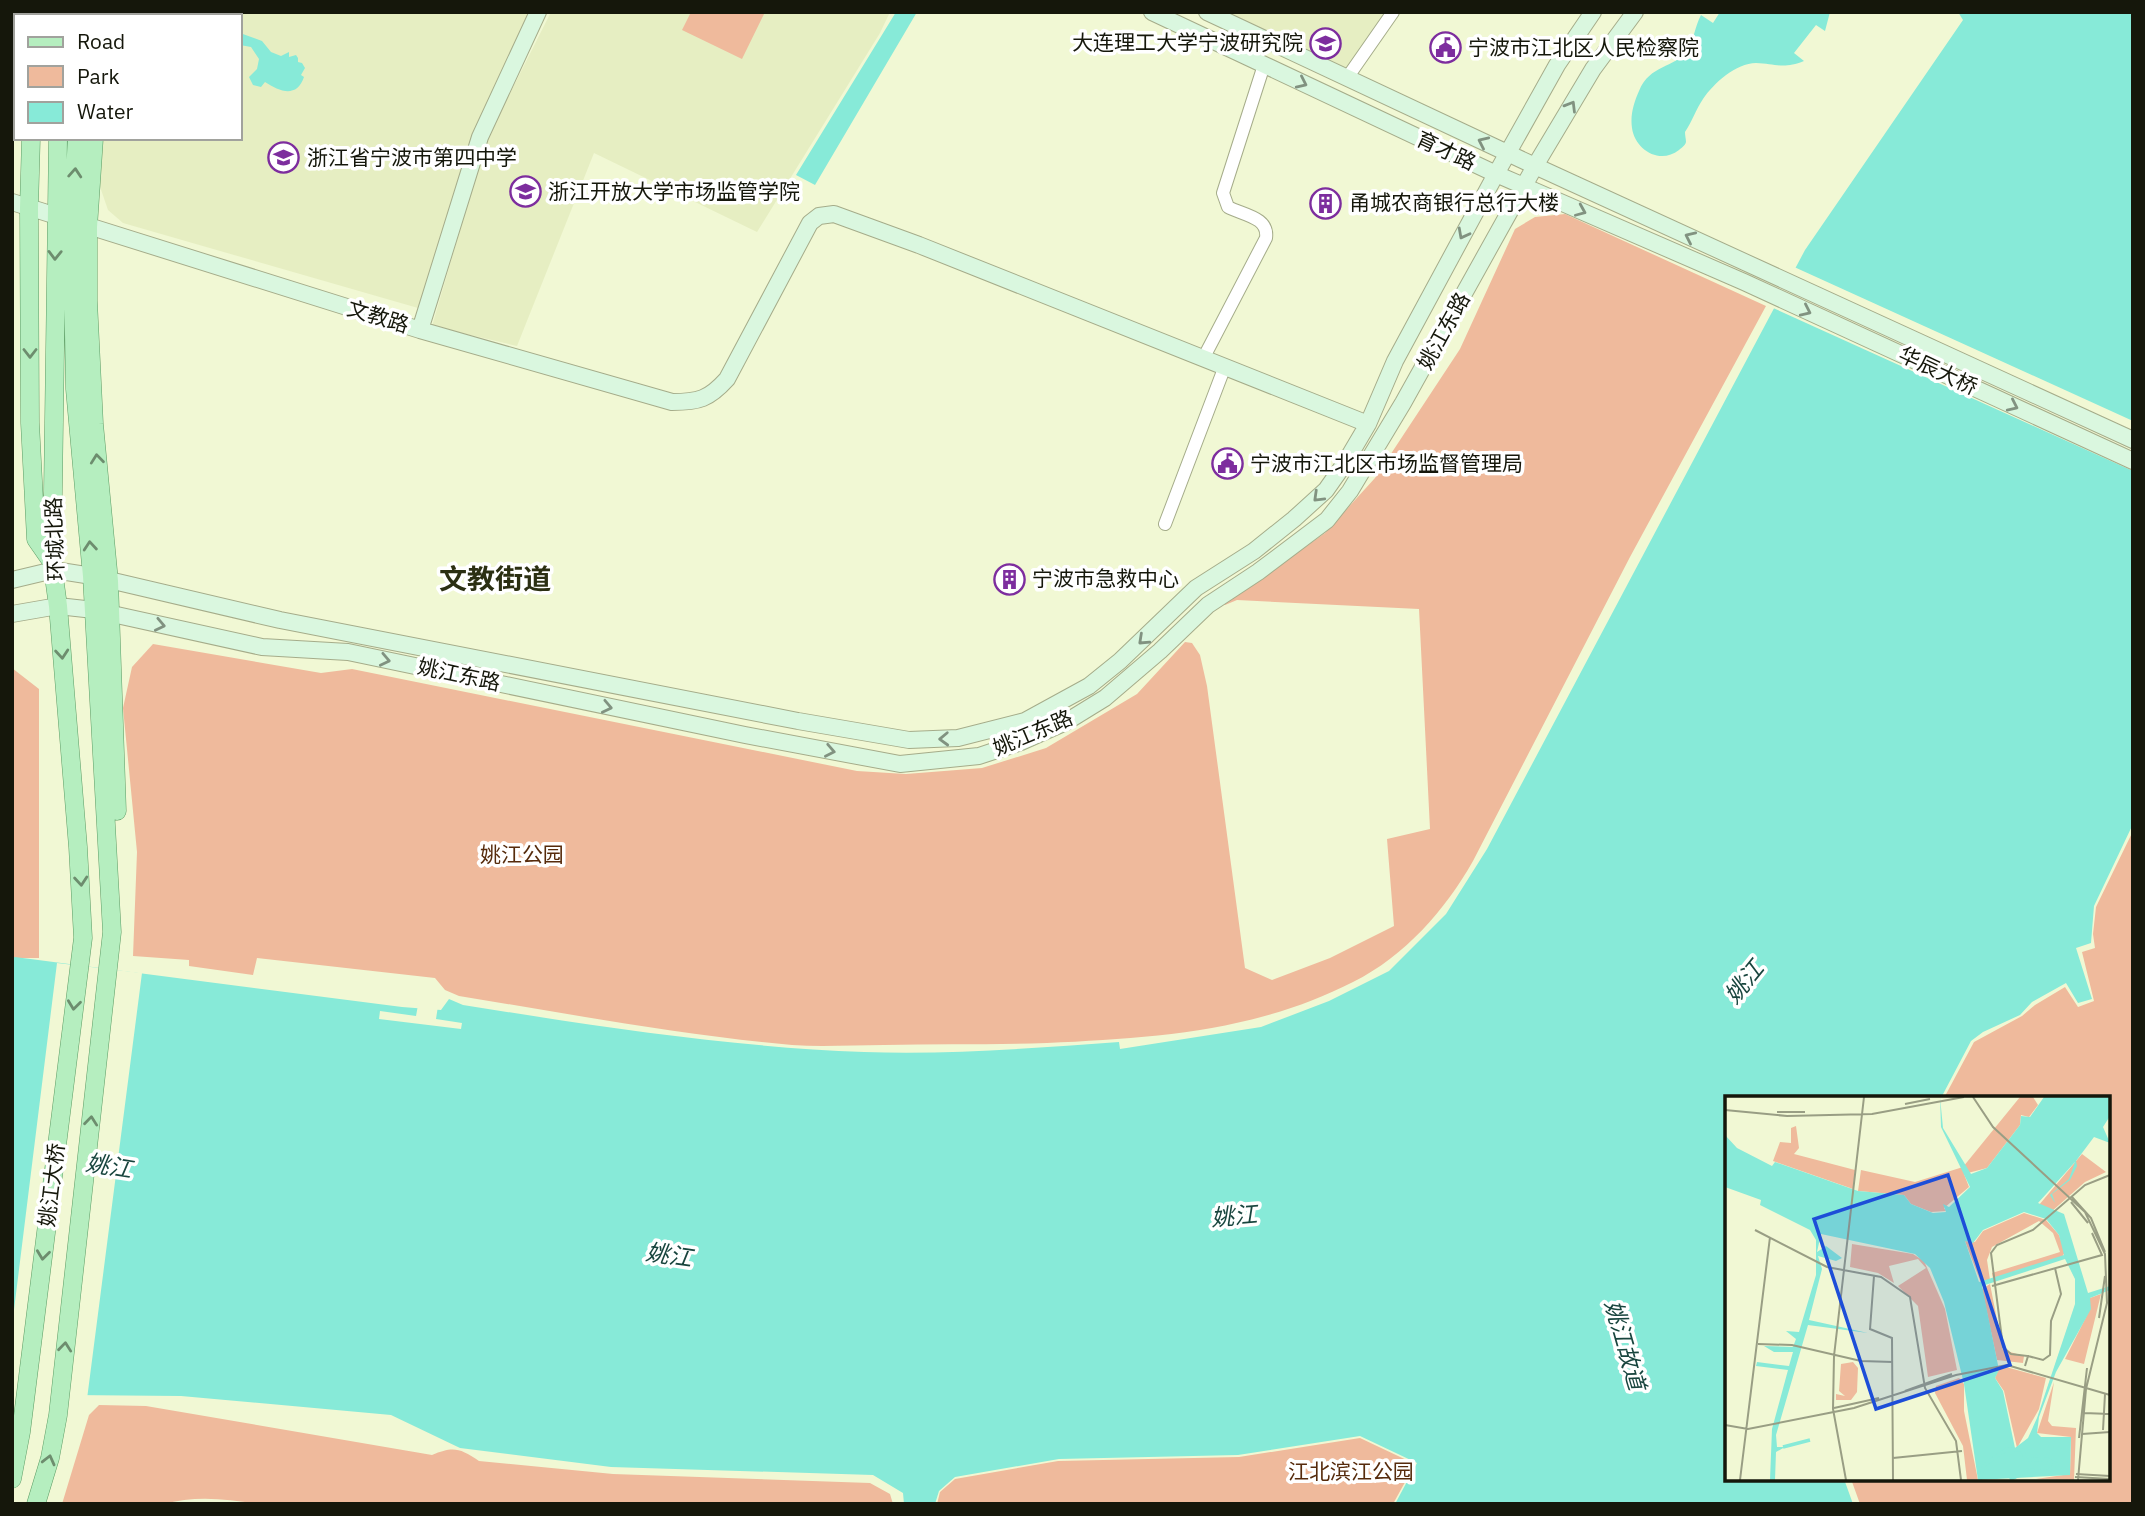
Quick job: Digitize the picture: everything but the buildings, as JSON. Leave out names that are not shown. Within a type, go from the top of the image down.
[{"type":"main road","name":"文教路","points":[[21,205],[420,330],[480,137],[538,12]]},
{"type":"main road","name":"育才路","points":[[1152,12],[1524,187],[1744,282]]},
{"type":"main road","name":"育才路","points":[[1207,12],[1752,265]]},
{"type":"main road","name":"姚江东路","points":[[53,566],[280,620],[798,722],[909,740],[958,738],[1025,721],[1089,686],[1120,662],[1196,588],[1254,551],[1326,490],[1368,424],[1395,361],[1496,174],[1557,65],[1593,12]]},
{"type":"main road","name":"姚江东路","points":[[12,614],[58,606],[102,612],[262,647],[348,652],[745,736],[900,764],[979,756],[1021,742],[1066,722],[1105,698],[1208,605],[1258,572],[1327,520],[1350,491],[1403,403],[1535,166],[1593,69],[1635,12]]},
{"type":"main road","points":[[12,580],[53,566],[36,539],[30,423],[21,205],[32,140]]},
{"type":"main road","name":"环城北路","points":[[58,140],[72,221],[75,389],[101,578],[112,932]]},
{"type":"main road","name":"环城北路","points":[[77,140],[53,566],[82,898],[83,938]]},
{"type":"main road","points":[[72,221],[93,140]]},
{"type":"main road","points":[[420,330],[672,402],[693,402],[715,393],[727,379],[810,223],[819,216],[834,214],[1204,357],[1368,424]]},
{"type":"main road","name":"华辰大桥","points":[[1752,265],[2133,440]]},
{"type":"main road","name":"华辰大桥","points":[[1744,282],[2133,461]]},
{"type":"main road","name":"姚江大桥","points":[[36,1504],[50,1458],[58,1415],[112,932]]},
{"type":"main road","name":"姚江大桥","points":[[12,1479],[21,1432],[83,938]]},
{"type":"street","points":[[1346,78],[1393,12]]},
{"type":"street","points":[[1204,357],[1266,238],[1264,223],[1228,207],[1223,192],[1264,65]]},
{"type":"street","points":[[1165,524],[1225,366]]},
{"type":"shaded area","name":"浙江省宁波市第四中学","points":[[533,12],[477,132],[418,308],[123,223],[108,210],[97,178],[102,140],[242,140],[242,14],[118,14]]},
{"type":"shaded area","name":"浙江开放大学市场监管学院","points":[[551,12],[890,12],[880,33],[757,232],[594,153],[517,346],[432,326],[486,141]]},
{"type":"shaded area","name":"大连理工大学宁波研究院","points":[[1221,12],[1387,12],[1348,73]]},
{"type":"green space","points":[[691,12],[765,12],[742,59],[682,30]]},
{"type":"green space","name":"姚江公园","points":[[1565,214],[1766,306],[1630,557],[1473,861],[1450,897],[1422,930],[1390,959],[1353,982],[1279,1012],[1241,1022],[1165,1035],[1047,1043],[815,1046],[667,1030],[459,996],[445,990],[435,978],[257,958],[253,975],[189,966],[189,960],[133,956],[137,852],[123,708],[132,667],[153,644],[321,673],[352,669],[857,771],[906,774],[982,768],[1046,748],[1137,694],[1185,642],[1192,643],[1200,655],[1207,686],[1245,968],[1272,980],[1330,958],[1394,926],[1387,839],[1430,829],[1419,609],[1237,600],[1225,605],[1223,600],[1243,591],[1325,533],[1375,478],[1460,349],[1515,229],[1535,217]]},
{"type":"green space","points":[[12,668],[39,689],[39,958],[12,958]]},
{"type":"green space","points":[[2133,831],[2133,1504],[1860,1504],[1852,1481],[2110,1481],[2110,1096],[1945,1096],[1974,1042],[2022,1016],[2065,987],[2078,1007],[2094,1001],[2082,952],[2095,948],[2093,934],[2096,907]]},
{"type":"green space","points":[[99,1405],[146,1406],[432,1455],[456,1450],[479,1461],[613,1474],[870,1483],[890,1494],[893,1504],[260,1504],[199,1499],[163,1504],[62,1504],[89,1415]]},
{"type":"green space","name":"江北滨江公园","points":[[1360,1438],[1415,1464],[1393,1504],[937,1504],[940,1492],[955,1479],[1058,1461],[1239,1457]]},
{"type":"water","points":[[896,12],[917,12],[815,185],[796,175]]},
{"type":"water","points":[[1720,12],[1830,12],[1825,31],[1816,25],[1794,53],[1804,61],[1785,65],[1748,64],[1733,70],[1703,99],[1685,132],[1686,142],[1683,147],[1664,156],[1650,153],[1638,143],[1632,128],[1633,109],[1639,91],[1649,76],[1676,61],[1687,50],[1701,15],[1713,23]]},
{"type":"water","points":[[1958,12],[2133,12],[2133,824],[2094,906],[2091,943],[2076,948],[2092,999],[2078,1003],[2066,983],[2032,1002],[2020,1015],[1983,1032],[1971,1041],[1942,1096],[1725,1096],[1725,1481],[1845,1481],[1853,1504],[1395,1504],[1417,1463],[1360,1436],[1238,1455],[1059,1459],[955,1477],[939,1491],[935,1504],[904,1504],[903,1493],[873,1475],[611,1467],[460,1448],[391,1415],[181,1396],[70,1395],[12,1389],[12,958],[15,957],[402,1007],[441,1010],[449,999],[463,1005],[663,1034],[763,1046],[896,1053],[1119,1042],[1120,1049],[1261,1027],[1329,1001],[1389,971],[1446,914],[1487,849],[1805,250],[1963,20]]},
{"type":"water","points":[[242,34],[262,41],[271,52],[281,56],[289,52],[289,57],[296,55],[298,62],[305,68],[301,75],[304,77],[301,84],[288,91],[265,82],[261,87],[253,85],[249,77],[257,69],[259,59],[251,47],[242,45]]},
{"type":"pier","points":[[1792,266],[2133,421],[2133,471],[1771,307]]},
{"type":"pier","points":[[57,963],[142,973],[87,1399],[12,1393],[12,1326]]},
{"type":"pier","points":[[418,1005],[438,1006],[436,1019],[462,1023],[461,1029],[379,1019],[380,1011],[416,1016]]},
{"type":"place","name":"大连理工大学宁波研究院","points":[[1326,43]]},
{"type":"place","name":"宁波市江北区人民检察院","points":[[1445,48]]},
{"type":"place","name":"浙江省宁波市第四中学","points":[[284,158]]},
{"type":"place","name":"浙江开放大学市场监管学院","points":[[525,192]]},
{"type":"place","name":"甬城农商银行总行大楼","points":[[1326,203]]},
{"type":"place","name":"宁波市江北区市场监督管理局","points":[[1227,464]]},
{"type":"place","name":"宁波市急救中心","points":[[1009,579]]},
{"type":"district","name":"文教街道","points":[[495,579]]},
{"type":"water label","name":"姚江","points":[[1744,982]]},
{"type":"water label","name":"姚江","points":[[109,1166]]},
{"type":"water label","name":"姚江","points":[[1234,1216]]},
{"type":"water label","name":"姚江","points":[[669,1255]]},
{"type":"water label","name":"姚江故道","points":[[1625,1345]]}]
